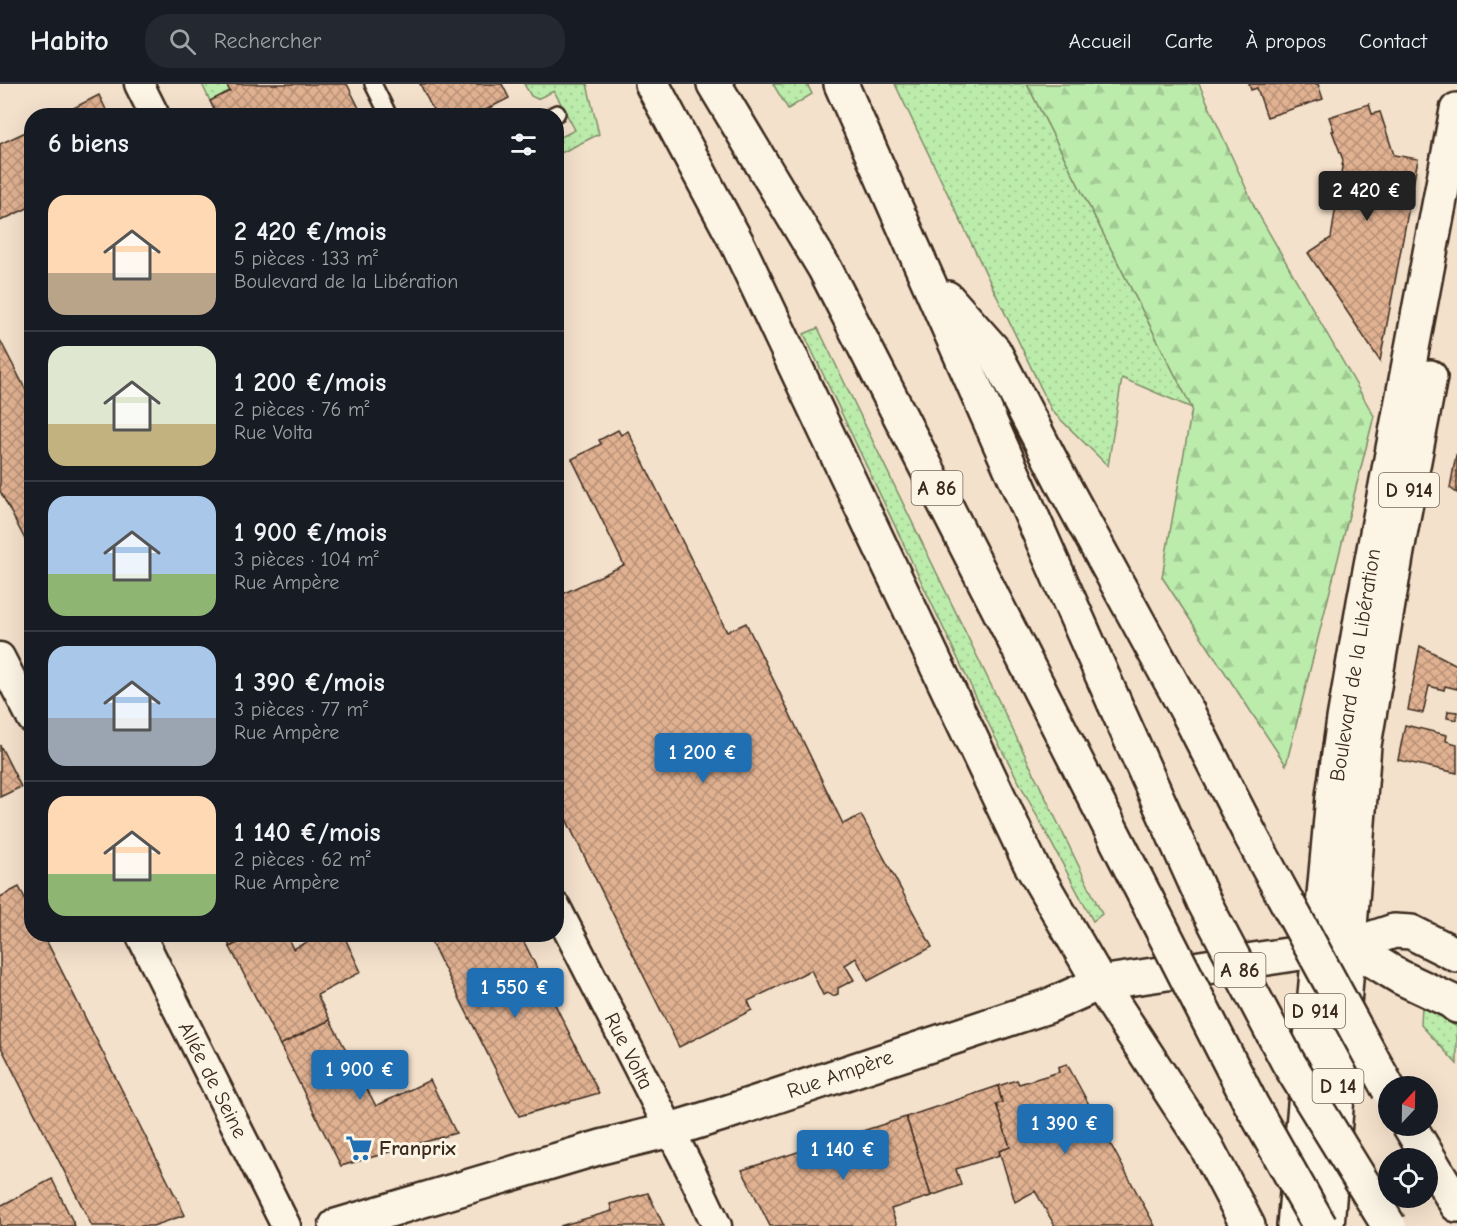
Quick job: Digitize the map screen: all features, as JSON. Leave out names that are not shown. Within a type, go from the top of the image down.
[{"type":"main road","points":[[652,84],[737,243],[1030,864],[1100,983],[1206,1146],[1248,1226]]},
{"type":"main road","name":"A 86","points":[[714,84],[825,269],[1251,1104],[1320,1226]]},
{"type":"main road","name":"A 86","points":[[841,84],[1114,702],[1214,922],[1288,1062],[1389,1226]]},
{"type":"main road","name":"Boulevard de la Libération","points":[[1294,1226],[1364,745],[1400,534],[1457,110]]},
{"type":"main road","name":"Boulevard de la Libération","points":[[1429,326],[1457,235]]},
{"type":"main road","points":[[926,274],[994,351],[1064,486],[1187,711],[1251,836],[1381,1076]]},
{"type":"main road","name":"Rue Ampère","points":[[336,1226],[670,1130],[1048,1006],[1100,983],[1334,947],[1394,931],[1411,933],[1457,955]]},
{"type":"main road","points":[[1334,947],[1451,1001],[1457,1006]]},
{"type":"main road","name":"Boulevard de la Libération","points":[[1327,1226],[1334,947]]},
{"type":"main road","points":[[1416,1136],[1457,1205]]},
{"type":"street","points":[[139,84],[151,108]]},
{"type":"street","points":[[0,657],[24,704]]},
{"type":"street","name":"Rue Volta","points":[[564,923],[717,1226]]},
{"type":"street","name":"Allée de Seine","points":[[144,942],[286,1226]]},
{"type":"lane","points":[[373,84],[385,108]]},
{"type":"green space","points":[[202,84],[226,84],[230,91],[210,101]]},
{"type":"green space","points":[[524,84],[587,84],[599,134],[564,152],[564,136],[575,130],[554,91],[537,99],[531,96]]},
{"type":"green space","points":[[773,84],[807,84],[812,94],[788,109]]},
{"type":"green space","points":[[895,84],[1027,84],[1192,408],[1122,378],[1108,466],[1052,411]]},
{"type":"green space","points":[[1027,84],[1199,84],[1255,208],[1374,416],[1286,765],[1162,577],[1192,408]]},
{"type":"green space","points":[[818,328],[1102,914],[1093,921],[995,737],[804,334]]},
{"type":"green space","points":[[1422,1005],[1457,1027],[1457,1064],[1421,1025]]},
{"type":"building","points":[[226,84],[347,84],[359,108],[213,108],[210,101],[230,91]]},
{"type":"building","points":[[420,84],[502,84],[509,98],[490,108],[432,108]]},
{"type":"building","points":[[1249,84],[1318,84],[1323,99],[1267,117],[1257,88],[1251,90]]},
{"type":"building","points":[[99,95],[105,108],[74,108]]},
{"type":"building","points":[[1369,104],[1372,114],[1380,112],[1394,155],[1418,159],[1380,361],[1308,253],[1331,238],[1343,160],[1329,117]]},
{"type":"building","points":[[24,133],[24,210],[0,221],[0,144]]},
{"type":"building","points":[[0,340],[24,386],[24,538],[0,491]]},
{"type":"building","points":[[618,430],[621,435],[628,431],[727,632],[746,623],[843,824],[861,815],[932,947],[868,981],[856,958],[845,965],[854,980],[838,988],[838,994],[833,996],[827,993],[823,995],[811,970],[748,1001],[752,1010],[679,1047],[564,815],[564,593],[624,565],[572,459],[601,444],[599,440]]},
{"type":"building","points":[[1457,456],[1457,493],[1450,488]]},
{"type":"building","points":[[1420,646],[1457,665],[1457,689],[1445,686],[1444,690],[1429,686],[1423,713],[1408,710]]},
{"type":"building","points":[[1448,711],[1457,712],[1457,720],[1447,718]]},
{"type":"building","points":[[1405,725],[1447,735],[1446,741],[1457,744],[1457,773],[1398,760]]},
{"type":"building","points":[[0,745],[21,787],[0,797]]},
{"type":"building","points":[[19,887],[24,896],[24,942],[47,942],[185,1215],[153,1226],[92,1226],[0,1045],[0,897]]},
{"type":"building","points":[[228,942],[239,942],[230,947]]},
{"type":"building","points":[[239,942],[290,942],[293,949],[307,942],[347,942],[361,972],[317,995],[330,1020],[280,1045],[230,947]]},
{"type":"building","points":[[431,942],[524,942],[599,1093],[519,1116]]},
{"type":"building","points":[[330,1020],[376,1106],[430,1080],[456,1133],[341,1166],[280,1045]]},
{"type":"building","points":[[1067,1064],[1155,1226],[1055,1226],[1035,1191],[1015,1202],[999,1151],[1010,1147],[996,1104],[1002,1103],[998,1086],[1017,1080],[1019,1084],[1059,1072],[1058,1067]]},
{"type":"building","points":[[998,1086],[1002,1103],[996,1104],[1010,1147],[999,1151],[1000,1155],[956,1169],[961,1185],[931,1196],[906,1117]]},
{"type":"building","points":[[906,1117],[931,1196],[891,1209],[897,1226],[770,1226],[742,1170]]},
{"type":"building","points":[[52,1179],[75,1226],[0,1226],[0,1206]]},
{"type":"building","points":[[648,1193],[664,1226],[560,1226],[612,1211],[610,1204]]},
{"type":"place","name":"Franprix","points":[[359,1148]]}]
